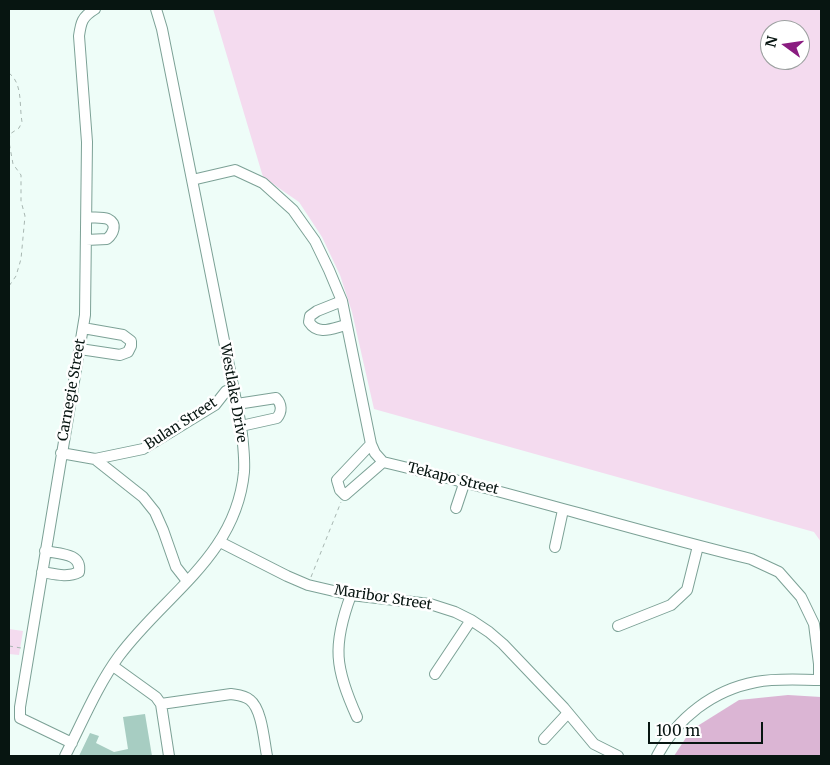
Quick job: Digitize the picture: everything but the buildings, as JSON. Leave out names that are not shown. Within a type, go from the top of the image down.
[{"type":"street","name":"Westlake Drive","points":[[65,756],[113,666],[130,642],[208,559],[220,542],[234,514],[242,483],[244,457],[241,426],[162,29],[156,9]]},
{"type":"street","name":"Carnegie Street","points":[[72,743],[20,718],[20,707],[85,315],[87,142],[79,36],[81,22],[88,10]]},
{"type":"street","points":[[192,180],[235,170],[263,183],[294,210],[315,241],[330,270],[342,302],[371,444],[375,453],[383,462],[345,495],[340,490],[337,480],[371,444]]},
{"type":"street","points":[[86,240],[107,239],[113,234],[114,230],[113,224],[108,219],[87,217]]},
{"type":"street","points":[[342,302],[317,311],[310,316],[309,322],[313,328],[321,331],[346,325]]},
{"type":"street","points":[[80,349],[120,355],[128,352],[131,346],[131,341],[123,335],[83,328]]},
{"type":"street","name":"Bulan Street","points":[[95,459],[143,449],[215,405],[226,391],[234,388]]},
{"type":"street","points":[[237,404],[276,398],[281,408],[277,418],[241,426]]},
{"type":"street","points":[[61,453],[95,459],[143,497],[155,512],[176,567],[187,581]]},
{"type":"street","points":[[116,475],[116,464],[119,454]]},
{"type":"street","name":"Tekapo Street","points":[[383,462],[465,481],[563,510],[751,560],[779,572],[801,597],[814,624],[820,680]]},
{"type":"street","points":[[456,508],[465,481]]},
{"type":"street","points":[[555,547],[563,510]]},
{"type":"street","name":"Maribor Street","points":[[220,542],[308,585],[351,595],[430,604],[455,612],[471,620],[503,644],[568,713],[594,744],[618,756]]},
{"type":"street","points":[[618,626],[670,605],[687,590],[698,546]]},
{"type":"street","points":[[42,572],[68,576],[79,572],[80,567],[76,558],[45,551]]},
{"type":"street","points":[[351,595],[342,620],[337,654],[344,687],[357,717]]},
{"type":"street","points":[[435,674],[471,620]]},
{"type":"street","points":[[113,666],[156,697],[161,704],[170,756]]},
{"type":"street","points":[[657,756],[667,740],[685,719],[699,706],[721,694],[742,685],[756,682],[820,680]]},
{"type":"street","points":[[161,704],[231,694],[242,696],[250,700],[258,711],[267,756]]},
{"type":"street","points":[[544,739],[568,713]]},
{"type":"path","points":[[9,73],[18,84],[22,122],[19,128],[10,134],[9,142],[13,164],[21,175],[20,201],[26,216],[21,259],[16,276],[9,286]]},
{"type":"path","points":[[308,585],[345,495]]},
{"type":"path","points":[[9,646],[29,649]]},
{"type":"shaded area","points":[[213,9],[821,9],[821,542],[814,532],[374,409],[352,312],[340,275],[322,237],[299,202],[263,177]]},
{"type":"shaded area","points":[[9,629],[23,631],[19,655],[9,654]]},
{"type":"shaded area","points":[[788,695],[821,697],[821,756],[674,756],[691,730],[739,700]]}]
